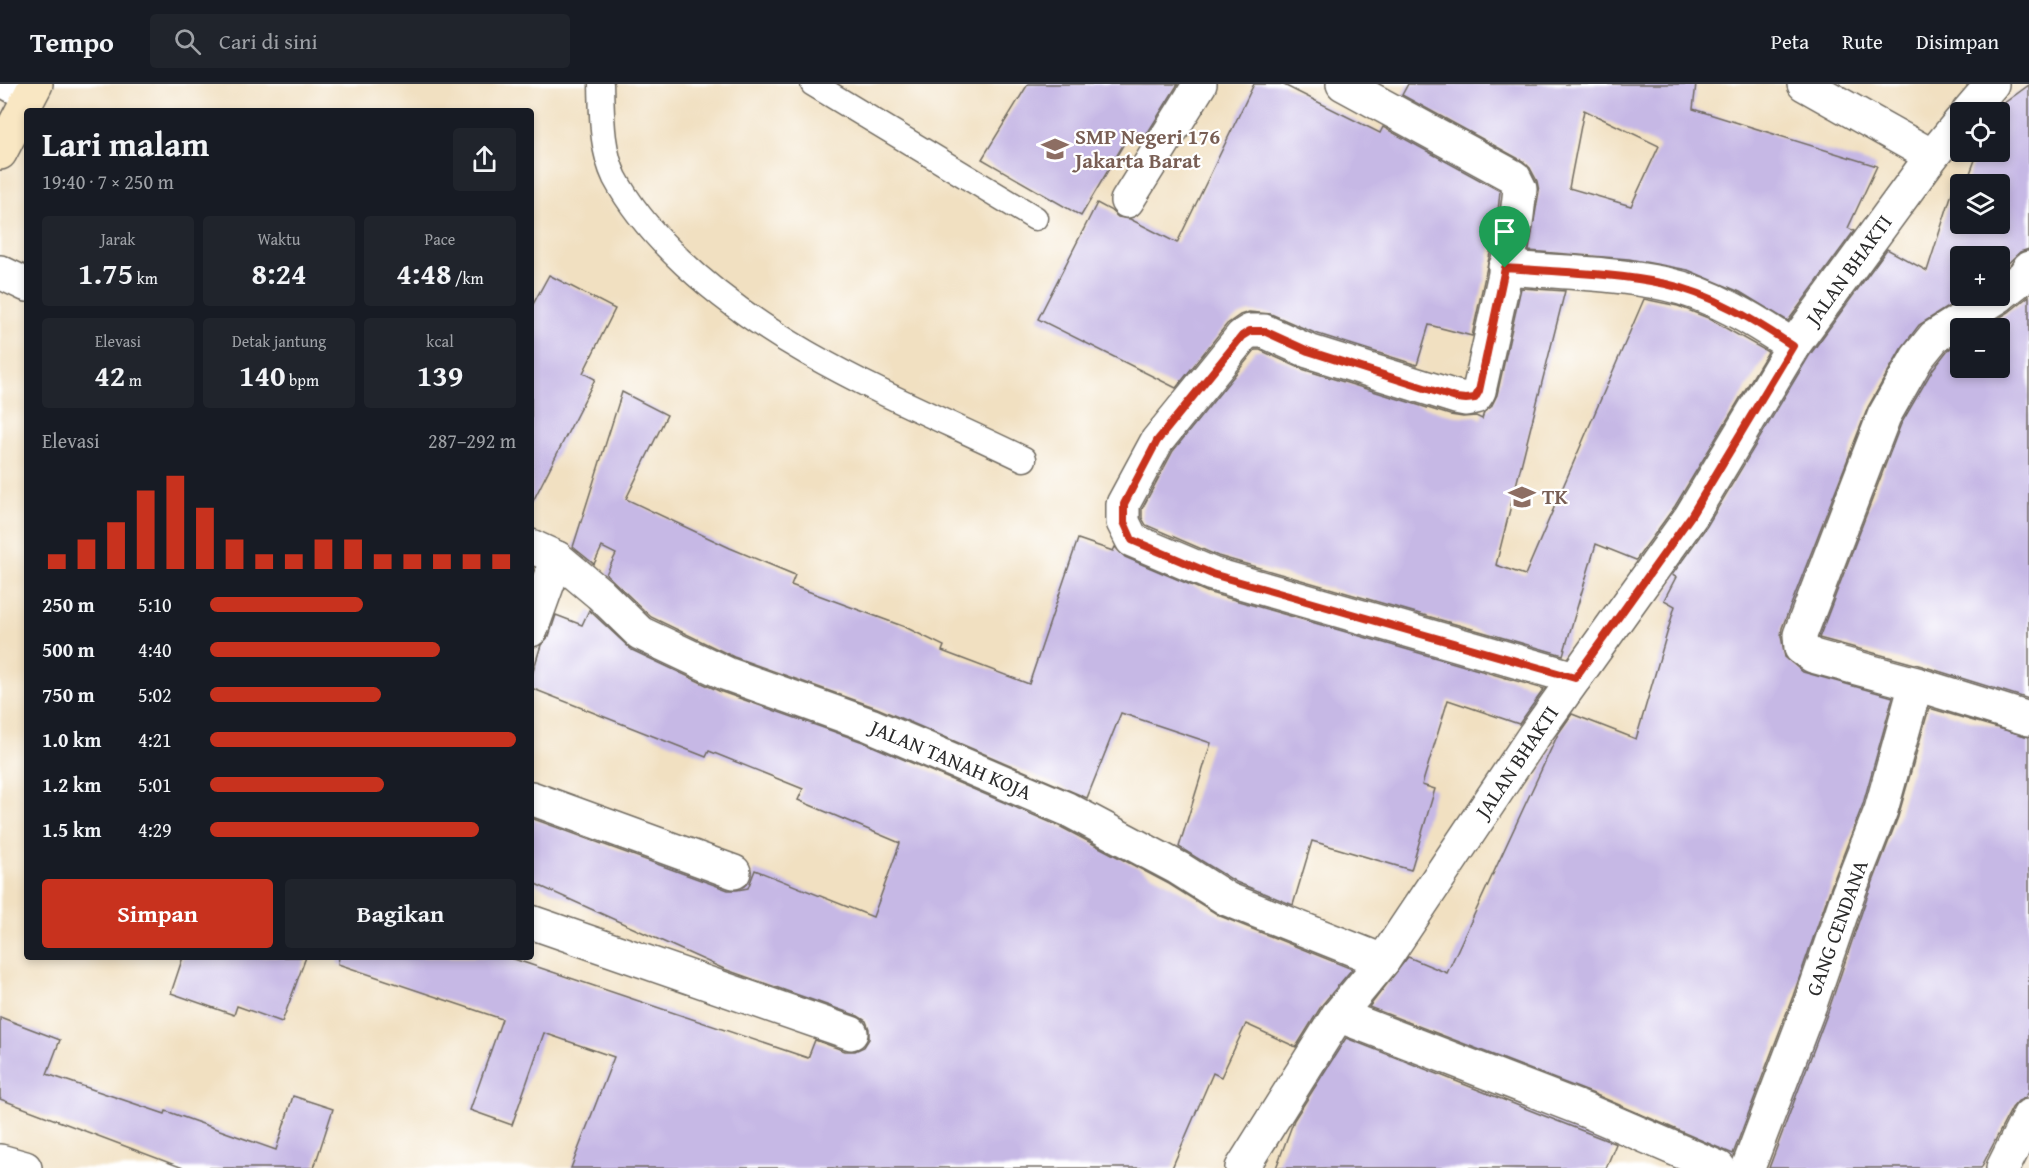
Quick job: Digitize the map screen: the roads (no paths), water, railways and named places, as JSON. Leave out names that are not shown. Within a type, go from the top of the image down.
[{"type":"main road","points":[[0,153],[21,89]]},
{"type":"street","points":[[1127,201],[1200,84]]},
{"type":"street","points":[[1343,84],[1514,177],[1520,189],[1516,224],[1479,391],[1475,398],[1456,398],[1308,351],[1264,331],[1250,331],[1242,336],[1157,441],[1124,504],[1124,522],[1132,540],[1212,574],[1575,678]]},
{"type":"street","points":[[1804,84],[1932,156]]},
{"type":"street","points":[[1977,102],[1992,84]]},
{"type":"street","name":"JALAN BHAKTI","points":[[1242,1168],[1338,1015],[1383,961],[1528,744],[1691,516],[1793,346],[1950,134]]},
{"type":"street","points":[[1505,268],[1666,284],[1731,309],[1757,322],[1793,346]]},
{"type":"street","points":[[2010,287],[2024,276],[2029,268]]},
{"type":"street","points":[[0,272],[24,284]]},
{"type":"street","points":[[1982,306],[1934,337],[1917,358],[1884,416],[1800,635],[1802,648],[1813,656],[1916,684],[2029,719]]},
{"type":"street","points":[[534,612],[544,552]]},
{"type":"street","name":"JALAN TANAH KOJA","points":[[544,552],[600,594],[640,633],[727,674],[870,725],[1067,809],[1178,868],[1227,899],[1383,961]]},
{"type":"street","name":"GANG CENDANA","points":[[1748,1168],[1881,810],[1916,684]]},
{"type":"street","points":[[534,799],[734,872]]},
{"type":"street","points":[[534,923],[851,1033]]},
{"type":"street","points":[[1338,1015],[1587,1111],[1719,1168]]},
{"type":"street","points":[[2003,1168],[2029,1116]]},
{"type":"street","points":[[0,1161],[25,1168]]},
{"type":"lane","points":[[601,84],[603,135],[615,176],[651,231],[690,270],[752,320],[825,364],[1024,459]]},
{"type":"lane","points":[[813,84],[1035,218]]},
{"type":"place","name":"SMP Negeri 176 Jakarta Barat","points":[[1055,149]]},
{"type":"place","name":"TK","points":[[1522,497]]}]
